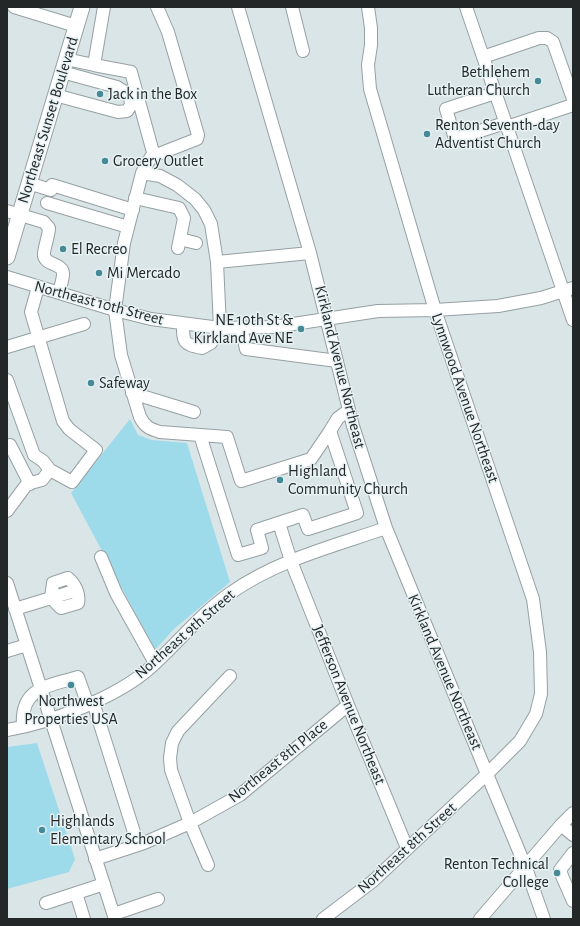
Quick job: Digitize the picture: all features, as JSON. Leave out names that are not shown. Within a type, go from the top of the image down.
[{"type":"main road","name":"Northeast Sunset Boulevard","points":[[7,257],[13,213],[28,183],[82,7]]},
{"type":"street","points":[[14,7],[76,26]]},
{"type":"street","points":[[94,65],[104,7]]},
{"type":"street","points":[[157,7],[168,32],[198,135],[197,139],[154,156],[148,161],[142,173],[124,243],[115,310],[122,355],[132,393],[144,426],[160,432],[227,437],[241,481],[311,459],[338,418],[349,410]]},
{"type":"street","name":"Kirkland Avenue Northeast","points":[[238,7],[310,253],[349,410],[386,528],[526,868],[544,919]]},
{"type":"street","points":[[292,7],[303,51]]},
{"type":"street","name":"Lynnwood Avenue Northeast","points":[[368,7],[371,28],[371,45],[368,65],[370,89],[435,310],[533,599],[540,652],[541,694],[536,714],[520,741],[487,774]]},
{"type":"street","points":[[466,7],[506,125],[568,290],[573,320]]},
{"type":"street","points":[[483,57],[539,38],[547,38],[553,42],[573,99]]},
{"type":"street","points":[[64,65],[94,65],[131,72],[136,106]]},
{"type":"street","points":[[64,65],[117,87],[130,96],[136,106],[154,156]]},
{"type":"street","points":[[495,92],[446,109],[455,139],[573,105]]},
{"type":"street","points":[[55,95],[113,116],[118,112],[127,111],[136,106]]},
{"type":"street","points":[[142,173],[160,176],[178,185],[196,199],[204,210],[211,224],[217,262],[220,328],[211,343],[202,348],[189,345],[184,342],[183,324]]},
{"type":"street","points":[[28,183],[134,204],[179,208],[184,218],[179,244],[196,243]]},
{"type":"street","points":[[47,203],[128,228]]},
{"type":"street","points":[[13,213],[44,222],[49,228],[49,235],[44,254],[45,258],[62,269],[63,274],[59,293]]},
{"type":"street","points":[[217,262],[310,253]]},
{"type":"street","name":"Northeast 10th Street","points":[[7,277],[115,310],[151,319],[220,328],[274,327],[378,311],[435,310],[498,306],[541,298],[568,290]]},
{"type":"street","points":[[7,382],[34,455],[43,461],[50,470],[72,482],[96,450],[69,429],[63,421],[31,312],[38,287]]},
{"type":"street","points":[[7,347],[84,324]]},
{"type":"street","points":[[241,327],[246,349],[337,361]]},
{"type":"street","points":[[132,393],[194,412]]},
{"type":"street","points":[[200,435],[238,555],[262,548],[256,530],[303,515],[308,529],[357,513],[330,431]]},
{"type":"street","points":[[8,445],[30,484]]},
{"type":"street","points":[[7,511],[27,484],[42,480],[50,470]]},
{"type":"street","name":"Jefferson Avenue Northeast","points":[[279,523],[291,561],[407,848]]},
{"type":"street","name":"Northeast 9th Street","points":[[7,730],[50,719],[90,704],[117,691],[149,669],[214,605],[232,591],[255,578],[291,561],[386,528]]},
{"type":"street","points":[[101,557],[116,593],[155,663]]},
{"type":"street","points":[[7,583],[114,916],[158,899]]},
{"type":"street","points":[[15,609],[74,590]]},
{"type":"street","points":[[7,651],[27,645]]},
{"type":"street","points":[[208,865],[190,823],[171,770],[170,758],[172,743],[178,731],[230,676]]},
{"type":"street","points":[[23,726],[22,714],[29,698],[40,688],[78,677],[90,704],[138,844]]},
{"type":"street","name":"Northeast 8th Place","points":[[95,859],[138,844],[190,823],[240,795],[348,704]]},
{"type":"street","name":"Northeast 8th Street","points":[[323,919],[373,881],[487,774]]},
{"type":"street","points":[[480,919],[526,868],[561,825],[573,814]]},
{"type":"street","points":[[561,825],[573,835]]},
{"type":"street","points":[[573,853],[560,870],[573,901]]},
{"type":"street","points":[[46,903],[104,884]]},
{"type":"street","points":[[76,893],[84,919]]},
{"type":"shaded area","points":[[130,419],[138,435],[152,440],[187,443],[230,582],[174,629],[155,650],[71,493]]},
{"type":"shaded area","points":[[37,743],[75,859],[69,872],[7,889],[7,747]]},
{"type":"place","name":"Bethlehem Lutheran Church","points":[[538,81]]},
{"type":"place","name":"Jack in the Box","points":[[100,94]]},
{"type":"place","name":"Renton Seventh-day Adventist Church","points":[[427,134]]},
{"type":"place","name":"Grocery Outlet","points":[[105,161]]},
{"type":"place","name":"El Recreo","points":[[63,249]]},
{"type":"place","name":"Mi Mercado","points":[[99,273]]},
{"type":"place","name":"NE 10th St & Kirkland Ave NE","points":[[301,329]]},
{"type":"place","name":"Safeway","points":[[91,383]]},
{"type":"place","name":"Highland Community Church","points":[[280,480]]},
{"type":"place","name":"Northwest Properties USA","points":[[71,685]]},
{"type":"place","name":"Highlands Elementary School","points":[[42,830]]},
{"type":"place","name":"Renton Technical College","points":[[557,873]]}]
